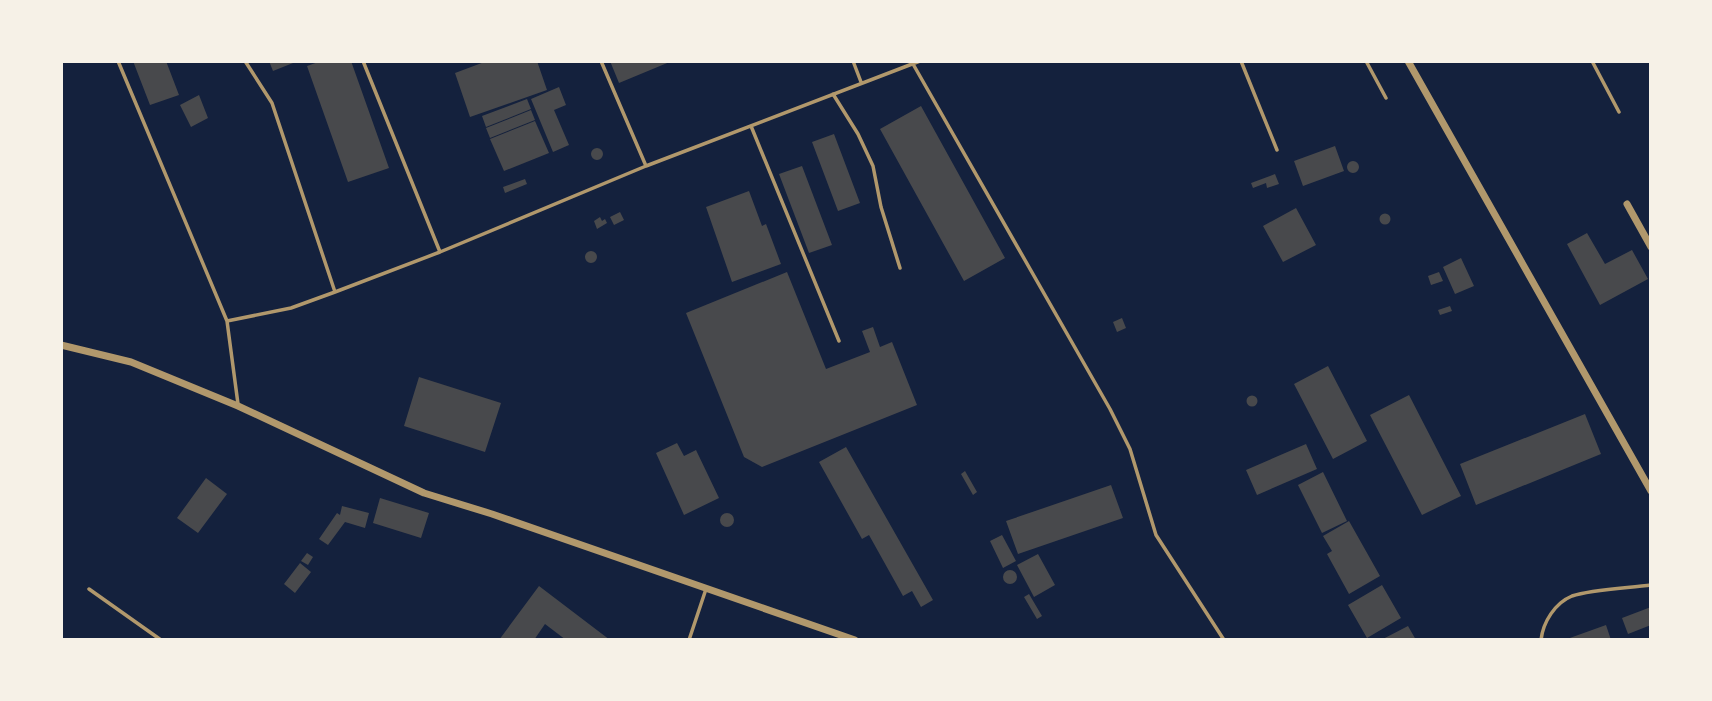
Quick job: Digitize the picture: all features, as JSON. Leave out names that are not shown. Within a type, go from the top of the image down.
[{"type":"street","points":[[1408,61],[1651,491]]},
{"type":"street","points":[[1627,204],[1651,247]]},
{"type":"street","points":[[61,345],[131,362],[238,406],[425,493],[855,640]]},
{"type":"lane","points":[[118,61],[227,321],[238,406]]},
{"type":"lane","points":[[245,61],[272,103],[335,292]]},
{"type":"lane","points":[[363,61],[440,252]]},
{"type":"lane","points":[[601,61],[646,166]]},
{"type":"lane","points":[[853,61],[862,83]]},
{"type":"lane","points":[[227,321],[291,308],[335,292],[440,252],[646,166],[920,61]]},
{"type":"lane","points":[[1241,61],[1277,150]]},
{"type":"lane","points":[[1366,61],[1386,98]]},
{"type":"lane","points":[[1592,61],[1619,112]]},
{"type":"lane","points":[[913,64],[1110,409],[1130,449],[1156,535],[1224,640]]},
{"type":"lane","points":[[833,94],[858,134],[873,166],[881,207],[900,268]]},
{"type":"lane","points":[[751,126],[839,341]]},
{"type":"lane","points":[[1541,640],[1542,629],[1554,608],[1570,597],[1651,585]]},
{"type":"lane","points":[[89,589],[162,640]]},
{"type":"lane","points":[[689,640],[706,589]]},
{"type":"building","points":[[133,61],[166,61],[179,95],[150,105]]},
{"type":"building","points":[[269,61],[298,61],[273,71]]},
{"type":"building","points":[[321,61],[351,61],[389,168],[348,182],[307,66]]},
{"type":"building","points":[[487,61],[537,61],[547,90],[470,117],[455,73]]},
{"type":"building","points":[[610,61],[672,61],[619,83]]},
{"type":"building","points":[[559,87],[566,105],[554,110],[569,145],[553,152],[531,99]]},
{"type":"building","points":[[199,95],[208,118],[191,127],[180,105]]},
{"type":"building","points":[[527,99],[531,109],[486,127],[482,116]]},
{"type":"building","points":[[921,106],[1005,258],[964,281],[880,129]]},
{"type":"building","points":[[531,110],[535,120],[490,138],[486,128]]},
{"type":"building","points":[[535,121],[549,153],[504,171],[490,139]]},
{"type":"building","points":[[834,134],[860,203],[838,211],[812,142]]},
{"type":"building","points":[[1335,146],[1344,171],[1303,186],[1294,161]]},
{"type":"building","points":[[597,148],[603,154],[597,160],[591,154]]},
{"type":"building","points":[[1353,161],[1359,167],[1353,173],[1347,167]]},
{"type":"building","points":[[802,166],[832,245],[809,253],[779,174]]},
{"type":"building","points":[[1275,174],[1279,184],[1267,188],[1266,183],[1253,188],[1251,183]]},
{"type":"building","points":[[525,179],[527,184],[505,193],[503,187]]},
{"type":"building","points":[[749,191],[762,226],[766,224],[781,264],[732,282],[706,207]]},
{"type":"building","points":[[1296,208],[1316,245],[1283,262],[1263,226]]},
{"type":"building","points":[[620,212],[624,220],[614,225],[610,217]]},
{"type":"building","points":[[1385,214],[1389,215],[1389,223],[1385,224],[1381,223],[1380,219],[1381,215]]},
{"type":"building","points":[[600,217],[607,223],[597,229],[594,221]]},
{"type":"building","points":[[1587,233],[1605,264],[1632,250],[1648,279],[1600,305],[1567,244]]},
{"type":"building","points":[[591,251],[597,257],[591,263],[585,257]]},
{"type":"building","points":[[1461,258],[1474,286],[1455,294],[1443,267]]},
{"type":"building","points":[[787,272],[826,369],[870,352],[862,331],[873,327],[880,347],[892,342],[917,405],[762,467],[744,457],[686,313]]},
{"type":"building","points":[[1439,272],[1443,281],[1431,285],[1428,276]]},
{"type":"building","points":[[1450,306],[1452,311],[1440,315],[1438,310]]},
{"type":"building","points":[[1122,318],[1126,328],[1117,332],[1113,322]]},
{"type":"building","points":[[1328,366],[1367,441],[1333,459],[1294,384]]},
{"type":"building","points":[[419,377],[501,403],[485,452],[404,426]]},
{"type":"building","points":[[1252,395],[1258,401],[1252,407],[1246,401]]},
{"type":"building","points":[[1409,395],[1461,496],[1422,515],[1370,415]]},
{"type":"building","points":[[1585,414],[1601,454],[1476,505],[1460,464]]},
{"type":"building","points":[[677,443],[684,456],[696,450],[719,498],[684,515],[656,453]]},
{"type":"building","points":[[1306,444],[1317,469],[1257,495],[1246,470]]},
{"type":"building","points":[[846,447],[933,600],[921,607],[912,591],[903,596],[869,535],[862,539],[819,462]]},
{"type":"building","points":[[965,471],[977,492],[973,495],[961,474]]},
{"type":"building","points":[[1323,472],[1347,521],[1322,533],[1298,485]]},
{"type":"building","points":[[206,478],[227,494],[198,533],[177,518]]},
{"type":"building","points":[[1111,485],[1123,518],[1018,554],[1006,521]]},
{"type":"building","points":[[380,498],[429,513],[421,538],[373,523]]},
{"type":"building","points":[[342,506],[369,513],[365,528],[345,522],[328,545],[319,539],[337,513],[340,515]]},
{"type":"building","points":[[724,513],[730,513],[734,520],[730,527],[724,527],[720,523],[720,517]]},
{"type":"building","points":[[1349,521],[1380,576],[1349,594],[1327,554],[1332,551],[1323,536]]},
{"type":"building","points":[[1002,535],[1016,561],[1003,568],[990,541]]},
{"type":"building","points":[[307,553],[313,557],[308,565],[301,561]]},
{"type":"building","points":[[1038,554],[1055,585],[1034,597],[1017,565]]},
{"type":"building","points":[[300,563],[311,572],[295,593],[284,584]]},
{"type":"building","points":[[1007,570],[1013,570],[1017,577],[1013,584],[1007,584],[1003,580],[1003,574]]},
{"type":"building","points":[[1382,585],[1401,618],[1367,638],[1348,605]]},
{"type":"building","points":[[539,586],[610,640],[566,640],[545,624],[534,640],[499,640]]},
{"type":"building","points":[[1029,594],[1042,616],[1037,619],[1024,597]]},
{"type":"building","points":[[1651,607],[1651,625],[1628,634],[1622,618]]},
{"type":"building","points":[[1606,625],[1611,640],[1567,640],[1567,639]]},
{"type":"building","points":[[1408,626],[1416,640],[1381,640]]}]
